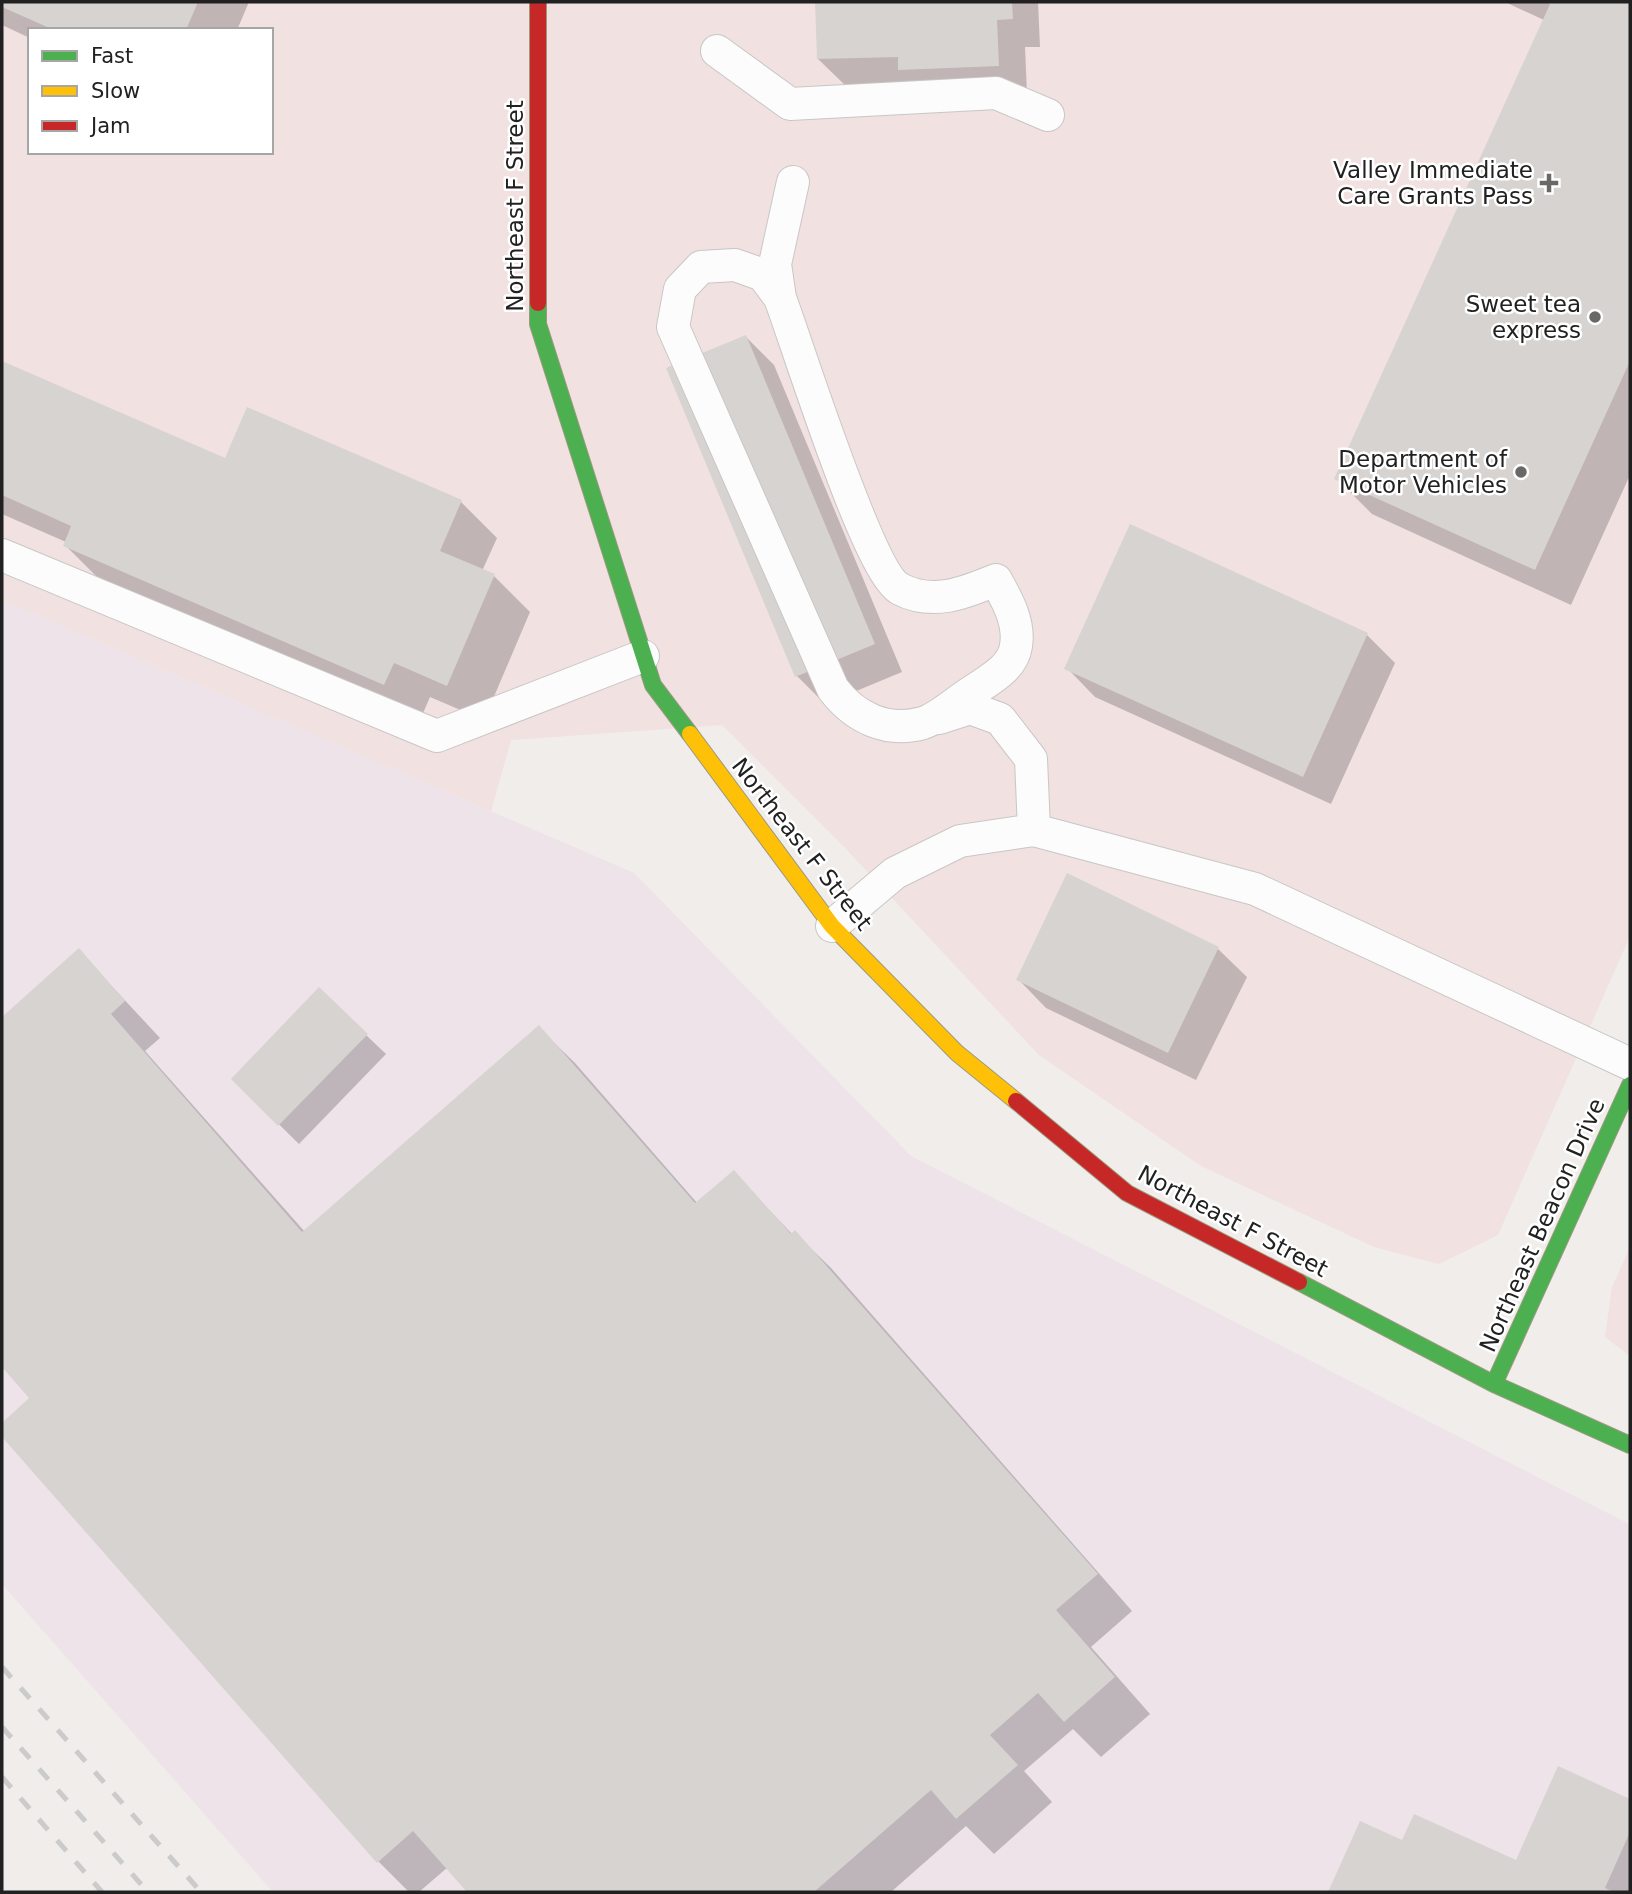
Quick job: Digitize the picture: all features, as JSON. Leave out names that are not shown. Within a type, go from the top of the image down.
[{"type":"main road","name":"Northeast F Street","points":[[538,2],[538,324],[643,656],[653,685],[832,926],[957,1053],[1126,1193],[1494,1384],[1630,1445]]},
{"type":"main road","name":"Northeast Beacon Drive","points":[[1494,1384],[1630,1085]]},
{"type":"lane","points":[[717,51],[790,104],[996,93],[1048,115]]},
{"type":"lane","points":[[793,182],[775,264],[780,298],[876,556],[896,587],[926,599],[960,594],[996,580],[1016,622],[1016,648],[1002,671],[924,722]]},
{"type":"lane","points":[[780,298],[762,275],[735,265],[701,267],[680,289],[673,327],[833,689],[846,706],[866,719],[892,726],[924,722],[970,708],[1000,719],[1031,759],[1034,830]]},
{"type":"lane","points":[[2,555],[437,736],[643,656]]},
{"type":"lane","points":[[832,926],[895,873],[960,841],[1034,830],[1255,889],[1630,1064]]},
{"type":"shaded area","points":[[2,2],[1630,2],[1630,936],[1498,1235],[1439,1264],[1374,1247],[1201,1166],[1039,1055],[848,851],[722,725],[511,740],[491,811],[2,600]]},
{"type":"shaded area","points":[[2,600],[634,873],[911,1156],[1627,1523],[1630,1526],[1630,1892],[273,1892],[2,1584]]},
{"type":"shaded area","points":[[1630,1247],[1630,1356],[1605,1337],[1612,1287]]},
{"type":"building","points":[[2,2],[198,2],[187,28],[49,28],[2,7]]},
{"type":"building","points":[[815,2],[1012,2],[1013,19],[997,20],[999,66],[898,70],[898,57],[817,59]]},
{"type":"building","name":"Valley Immediate Care Grants Pass","points":[[1545,2],[1630,2],[1630,361],[1535,570],[1334,479],[1550,4]]},
{"type":"building","points":[[746,335],[875,644],[795,677],[666,368]]},
{"type":"building","points":[[2,361],[225,458],[247,407],[462,500],[440,551],[495,574],[447,686],[394,663],[384,685],[63,546],[71,526],[2,495]]},
{"type":"building","points":[[1130,524],[1368,633],[1303,777],[1064,669]]},
{"type":"building","points":[[1067,873],[1219,947],[1168,1053],[1016,980]]},
{"type":"building","points":[[79,948],[125,1001],[111,1014],[302,1232],[539,1025],[695,1203],[734,1170],[791,1234],[795,1230],[1098,1574],[1056,1610],[1115,1677],[1064,1722],[1038,1693],[990,1735],[1018,1765],[956,1819],[931,1790],[814,1892],[467,1892],[413,1831],[377,1863],[2,1437],[2,1423],[29,1398],[2,1367],[2,1017]]},
{"type":"building","points":[[319,987],[368,1034],[278,1126],[231,1079]]},
{"type":"building","points":[[1558,1766],[1630,1799],[1630,1832],[1605,1888],[1614,1892],[1328,1892],[1360,1821],[1402,1840],[1414,1814],[1516,1860]]},
{"type":"railway","points":[[2,1667],[201,1892]]},
{"type":"railway","points":[[2,1727],[148,1892]]},
{"type":"railway","points":[[2,1777],[102,1892]]},
{"type":"traffic: fast","points":[[538,303],[538,324],[653,685],[690,734]]},
{"type":"traffic: fast","points":[[1494,1384],[1630,1085]]},
{"type":"traffic: fast","points":[[1299,1282],[1494,1384],[1630,1445]]},
{"type":"traffic: slow","points":[[690,734],[832,926],[957,1053],[1016,1101]]},
{"type":"traffic: jam","points":[[538,2],[538,303]]},
{"type":"traffic: jam","points":[[1016,1101],[1127,1193],[1299,1282]]},
{"type":"place","name":"Valley Immediate Care Grants Pass","points":[[1549,183]]},
{"type":"place","name":"Sweet tea express","points":[[1595,317]]},
{"type":"place","name":"Department of Motor Vehicles","points":[[1521,472]]}]
